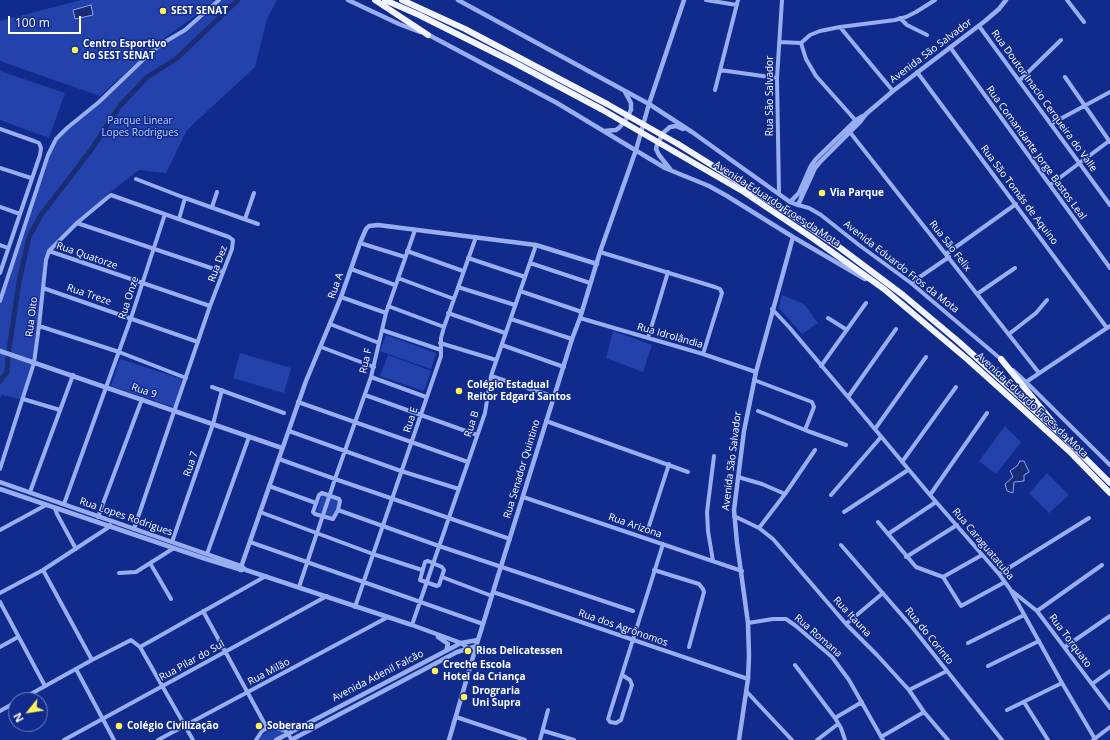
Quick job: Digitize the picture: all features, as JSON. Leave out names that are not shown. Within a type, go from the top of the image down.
[{"type":"highway","points":[[375,0],[428,35]]},
{"type":"highway","name":"Avenida Eduardo Froes da Mota","points":[[385,0],[419,15],[514,62],[601,109],[744,192],[811,236],[884,290],[967,359],[1069,451],[1110,493]]},
{"type":"highway","name":"Avenida Eduardo Froes da Mota","points":[[402,0],[465,29],[607,104],[678,144],[794,216],[903,295],[960,342],[1064,437],[1110,483]]},
{"type":"highway","points":[[1001,359],[1064,437]]},
{"type":"street","points":[[0,301],[48,155],[56,139],[99,102],[150,54],[185,30],[219,0]]},
{"type":"street","points":[[348,0],[399,24],[428,35],[557,103],[672,170],[715,190],[884,290]]},
{"type":"street","points":[[458,0],[649,104],[692,132],[790,202],[798,205]]},
{"type":"street","name":"Rua Senador Quintino","points":[[449,740],[478,640],[572,339],[582,312],[600,252],[636,150],[649,104],[684,0]]},
{"type":"street","points":[[706,0],[738,2],[715,90]]},
{"type":"street","name":"Rua São Salvador","points":[[779,193],[777,78],[782,0]]},
{"type":"street","points":[[779,42],[801,43],[810,35],[820,31],[900,18],[916,12],[935,0]]},
{"type":"street","name":"Avenida São Salvador","points":[[790,202],[799,192],[813,163],[893,91],[979,26],[1000,9],[1006,0]]},
{"type":"street","points":[[1067,0],[1084,22]]},
{"type":"street","points":[[900,18],[907,25],[927,35]]},
{"type":"street","name":"Rua Doutor Inacio Cerqueira do Valle","points":[[979,26],[1110,205]]},
{"type":"street","points":[[840,27],[893,91]]},
{"type":"street","points":[[1019,81],[1061,40]]},
{"type":"street","points":[[801,43],[810,67],[816,76],[858,122]]},
{"type":"street","name":"Rua Comandante Jorge Bastos Leal","points":[[950,47],[1110,268]]},
{"type":"street","points":[[720,70],[777,78]]},
{"type":"street","name":"Rua São Tomás de Aquino","points":[[917,72],[1109,327]]},
{"type":"street","points":[[1050,185],[1109,142],[1065,77]]},
{"type":"street","points":[[604,131],[616,130],[620,127],[631,110],[631,103],[623,90]]},
{"type":"street","points":[[1051,124],[1110,92]]},
{"type":"street","points":[[642,100],[647,101],[652,97]]},
{"type":"street","points":[[646,114],[653,110],[659,111]]},
{"type":"street","points":[[672,170],[663,161],[656,149],[663,132],[673,126],[692,132]]},
{"type":"street","points":[[0,129],[23,136],[39,143],[41,146],[40,155],[0,273]]},
{"type":"street","name":"Rua São Felix","points":[[849,130],[1039,373]]},
{"type":"street","points":[[626,144],[633,143],[640,137]]},
{"type":"street","name":"Avenida São Salvador","points":[[798,205],[815,168],[828,150]]},
{"type":"street","points":[[0,168],[31,178]]},
{"type":"street","points":[[136,179],[258,224]]},
{"type":"street","points":[[212,207],[217,192]]},
{"type":"street","points":[[245,219],[254,193]]},
{"type":"street","name":"Rua Dez","points":[[77,223],[107,198],[112,196],[180,219],[229,237],[233,240],[232,250],[210,306],[134,529]]},
{"type":"street","points":[[180,219],[185,198]]},
{"type":"street","points":[[911,283],[1016,204]]},
{"type":"street","name":"Avenida Eduardo Fros da Mota","points":[[798,205],[809,208],[821,215],[859,246],[911,283],[1001,359],[1110,465]]},
{"type":"street","points":[[0,207],[20,214]]},
{"type":"street","name":"Rua Onze","points":[[64,504],[131,318],[164,214]]},
{"type":"street","points":[[49,251],[77,223],[223,272]]},
{"type":"street","name":"Rua A","points":[[241,568],[298,402],[342,297],[366,229],[373,225],[536,245],[596,264]]},
{"type":"street","name":"Rua F","points":[[323,516],[371,377],[388,306],[415,230]]},
{"type":"street","name":"Rua E","points":[[355,607],[441,356],[440,344],[448,313],[476,237]]},
{"type":"street","name":"Avenida São Salvador","points":[[739,740],[748,679],[749,656],[748,623],[734,516],[738,477],[744,430],[754,380],[772,309],[793,237]]},
{"type":"street","points":[[360,243],[405,257]]},
{"type":"street","points":[[0,245],[8,248]]},
{"type":"street","name":"Rua B","points":[[426,583],[450,518],[485,413],[490,376],[536,245]]},
{"type":"street","name":"Rua Quatorze","points":[[49,251],[210,306]]},
{"type":"street","name":"Rua Oito","points":[[0,469],[34,363],[46,260],[49,251]]},
{"type":"street","points":[[408,251],[463,271]]},
{"type":"street","points":[[600,252],[715,286],[720,289],[722,293],[703,354]]},
{"type":"street","points":[[468,258],[525,277]]},
{"type":"street","points":[[530,263],[590,283]]},
{"type":"street","points":[[977,294],[1015,268]]},
{"type":"street","points":[[351,269],[395,285]]},
{"type":"street","points":[[648,338],[668,272]]},
{"type":"street","points":[[398,278],[454,299]]},
{"type":"street","points":[[458,287],[515,305]]},
{"type":"street","name":"Rua Treze","points":[[43,288],[198,342]]},
{"type":"street","points":[[520,291],[582,312]]},
{"type":"street","points":[[342,297],[386,313]]},
{"type":"street","points":[[1009,334],[1040,310],[1047,300]]},
{"type":"street","points":[[821,366],[866,303]]},
{"type":"street","points":[[388,306],[444,327]]},
{"type":"street","name":"Rua Caraguatatuba","points":[[772,309],[789,327],[908,470],[1005,582],[1094,739]]},
{"type":"street","points":[[448,313],[505,333]]},
{"type":"street","name":"Rua Idrolândia","points":[[580,318],[703,354],[756,372]]},
{"type":"street","points":[[828,318],[847,330]]},
{"type":"street","points":[[511,319],[572,339]]},
{"type":"street","points":[[330,324],[379,343]]},
{"type":"street","points":[[39,326],[119,352],[186,378]]},
{"type":"street","points":[[1026,382],[1109,327]]},
{"type":"street","points":[[848,397],[896,329]]},
{"type":"street","points":[[382,330],[441,350]]},
{"type":"street","points":[[440,344],[496,360]]},
{"type":"street","points":[[502,345],[564,367]]},
{"type":"street","points":[[321,347],[374,367]]},
{"type":"street","name":"Rua 9","points":[[0,351],[282,448]]},
{"type":"street","points":[[875,429],[926,356]]},
{"type":"street","points":[[30,492],[73,375]]},
{"type":"street","points":[[490,376],[554,397]]},
{"type":"street","points":[[371,377],[426,397]]},
{"type":"street","points":[[754,380],[812,402],[814,407],[805,430]]},
{"type":"street","points":[[212,387],[284,413]]},
{"type":"street","points":[[902,462],[956,387]]},
{"type":"street","name":"Rua 7","points":[[172,542],[213,424],[222,390]]},
{"type":"street","points":[[365,395],[477,435]]},
{"type":"street","points":[[23,399],[60,410]]},
{"type":"street","points":[[98,517],[142,399]]},
{"type":"street","points":[[298,402],[468,462]]},
{"type":"street","points":[[758,411],[846,445]]},
{"type":"street","points":[[930,495],[988,413]]},
{"type":"street","points":[[546,421],[688,472]]},
{"type":"street","points":[[289,431],[401,471],[459,489]]},
{"type":"street","points":[[207,554],[249,437]]},
{"type":"street","points":[[831,495],[881,437]]},
{"type":"street","points":[[759,528],[785,494],[815,450]]},
{"type":"street","points":[[713,561],[708,531],[707,512],[714,456]]},
{"type":"street","points":[[279,459],[510,539]]},
{"type":"street","points":[[649,526],[669,464]]},
{"type":"street","points":[[844,512],[908,470]]},
{"type":"street","points":[[738,477],[762,484],[785,494]]},
{"type":"street","name":"Rua Lopes Rodrigues","points":[[0,482],[207,554],[246,570],[412,625],[461,643],[468,648]]},
{"type":"street","points":[[269,486],[316,503]]},
{"type":"street","name":"Rua Lopes Rodrigues","points":[[0,489],[109,527],[241,568]]},
{"type":"street","points":[[19,496],[21,489]]},
{"type":"street","points":[[321,493],[330,495],[340,500],[341,503],[333,519],[315,514],[313,512],[316,503],[321,493]]},
{"type":"street","name":"Rua Arizona","points":[[523,497],[742,571]]},
{"type":"street","points":[[888,534],[936,502]]},
{"type":"street","points":[[0,530],[46,505]]},
{"type":"street","points":[[55,508],[76,549]]},
{"type":"street","points":[[338,510],[439,546],[633,611]]},
{"type":"street","points":[[260,512],[316,534],[422,570]]},
{"type":"street","points":[[299,587],[323,516]]},
{"type":"street","name":"Rua Itauna","points":[[734,516],[759,528],[773,539],[846,624],[909,690],[924,712],[948,740]]},
{"type":"street","points":[[999,574],[1089,518]]},
{"type":"street","points":[[0,593],[43,570],[76,549],[109,527],[110,521]]},
{"type":"street","points":[[878,522],[906,557],[916,566],[943,577],[961,606],[1005,582]]},
{"type":"street","points":[[906,557],[956,525]]},
{"type":"street","points":[[250,542],[483,624]]},
{"type":"street","points":[[622,675],[630,680],[632,685],[620,722],[610,722],[608,719],[663,544]]},
{"type":"street","name":"Rua do Corinto","points":[[841,545],[912,627],[1002,740]]},
{"type":"street","points":[[119,573],[134,573],[174,548]]},
{"type":"street","points":[[943,577],[982,555]]},
{"type":"street","points":[[426,562],[433,563],[443,569],[443,578],[439,585],[437,586],[420,580],[422,570],[426,562]]},
{"type":"street","points":[[150,563],[171,599]]},
{"type":"street","points":[[1037,611],[1102,565]]},
{"type":"street","points":[[43,570],[92,660]]},
{"type":"street","points":[[654,570],[699,584],[703,589],[704,592],[689,647]]},
{"type":"street","points":[[140,646],[266,576]]},
{"type":"street","name":"Rua dos Agrônomos","points":[[443,578],[748,679]]},
{"type":"street","points":[[412,625],[426,583]]},
{"type":"street","name":"Rua Torquato","points":[[1010,589],[1037,611],[1110,708]]},
{"type":"street","points":[[846,624],[883,593]]},
{"type":"street","name":"Rua Pilar do Sul","points":[[64,740],[327,596]]},
{"type":"street","points":[[0,602],[45,686]]},
{"type":"street","points":[[203,611],[267,728]]},
{"type":"street","points":[[968,643],[1024,615]]},
{"type":"street","points":[[1065,647],[1110,616]]},
{"type":"street","name":"Rua Milão","points":[[158,740],[388,617]]},
{"type":"street","name":"Rua Romana","points":[[748,623],[781,619],[790,621],[832,657],[841,668],[862,702],[882,739]]},
{"type":"street","points":[[425,630],[447,643],[448,646],[446,651]]},
{"type":"street","points":[[0,647],[18,637]]},
{"type":"street","name":"Avenida Adenil Falcão","points":[[276,740],[461,643],[478,640]]},
{"type":"street","points":[[34,692],[128,641],[132,641],[140,646],[193,740]]},
{"type":"street","points":[[988,666],[1039,641]]},
{"type":"street","name":"Avenida Adenil Falcão","points":[[292,740],[457,652],[477,646]]},
{"type":"street","points":[[795,665],[835,718],[845,740]]},
{"type":"street","points":[[76,669],[114,740]]},
{"type":"street","points":[[410,670],[412,675]]},
{"type":"street","points":[[909,690],[947,670]]},
{"type":"street","points":[[1092,684],[1110,670]]},
{"type":"street","points":[[1007,710],[1062,683]]},
{"type":"street","points":[[746,692],[792,740]]},
{"type":"street","points":[[835,718],[862,702]]},
{"type":"street","points":[[1024,702],[1048,740]]},
{"type":"street","points":[[540,740],[544,731],[548,710]]},
{"type":"street","points":[[328,712],[331,718]]},
{"type":"street","points":[[882,739],[924,712]]},
{"type":"street","points":[[456,717],[525,740]]},
{"type":"street","points":[[817,740],[838,724]]},
{"type":"street","points":[[256,740],[262,731],[267,728],[278,727],[288,733],[292,740]]},
{"type":"street","points":[[1094,739],[1109,728],[1110,734]]},
{"type":"street","points":[[544,731],[574,740]]},
{"type":"green space","name":"Centro Esportivo do SEST SENAT","points":[[81,0],[215,0],[162,40],[100,96],[0,61],[0,21]]},
{"type":"green space","name":"Parque Linear Lopes Rodrigues","points":[[221,0],[277,0],[267,19],[255,67],[187,130],[166,173],[139,170],[108,194],[49,250],[40,326],[24,400],[2,395],[0,398],[0,298],[48,154],[66,128],[109,95],[151,53],[202,19]]},
{"type":"green space","points":[[0,71],[65,93],[49,138],[0,120]]},
{"type":"green space","points":[[782,295],[804,304],[818,323],[802,334],[779,308]]},
{"type":"green space","points":[[613,331],[652,345],[643,372],[606,358]]},
{"type":"green space","points":[[386,335],[436,353],[431,369],[380,351]]},
{"type":"green space","points":[[240,353],[291,368],[284,393],[233,378]]},
{"type":"green space","points":[[388,355],[431,371],[424,391],[380,376]]},
{"type":"green space","points":[[120,359],[182,379],[174,407],[111,386]]},
{"type":"green space","points":[[1005,426],[1021,442],[996,474],[979,461]]},
{"type":"green space","points":[[1047,473],[1069,495],[1049,513],[1029,493]]},
{"type":"green space","points":[[322,494],[339,501],[333,517],[317,511]]},
{"type":"green space","points":[[283,728],[291,730],[273,740],[259,740],[261,736],[269,731]]},
{"type":"shaded area","points":[[91,5],[93,15],[75,19],[73,10]]},
{"type":"shaded area","points":[[1020,461],[1024,461],[1029,472],[1024,475],[1024,481],[1014,482],[1013,493],[1007,491],[1005,484],[1013,477],[1010,471],[1017,466]]},
{"type":"waterway","points":[[9,350],[19,282],[29,237],[41,215],[91,150],[119,107],[147,77],[176,59],[238,0]]},
{"type":"waterway","points":[[0,381],[7,372],[8,357]]},
{"type":"place","name":"SEST SENAT","points":[[163,11]]},
{"type":"place","name":"Centro Esportivo do SEST SENAT","points":[[75,50]]},
{"type":"place","name":"Via Parque","points":[[822,193]]},
{"type":"place","name":"Colégio Estadual Reitor Edgard Santos","points":[[459,391]]},
{"type":"place","name":"Rios Delicatessen","points":[[468,651]]},
{"type":"place","name":"Creche Escola Hotel da Criança","points":[[435,671]]},
{"type":"place","name":"Drograria Uni Supra","points":[[464,697]]},
{"type":"place","name":"Colégio Civilização","points":[[119,726]]},
{"type":"place","name":"Soberana","points":[[259,726]]}]
